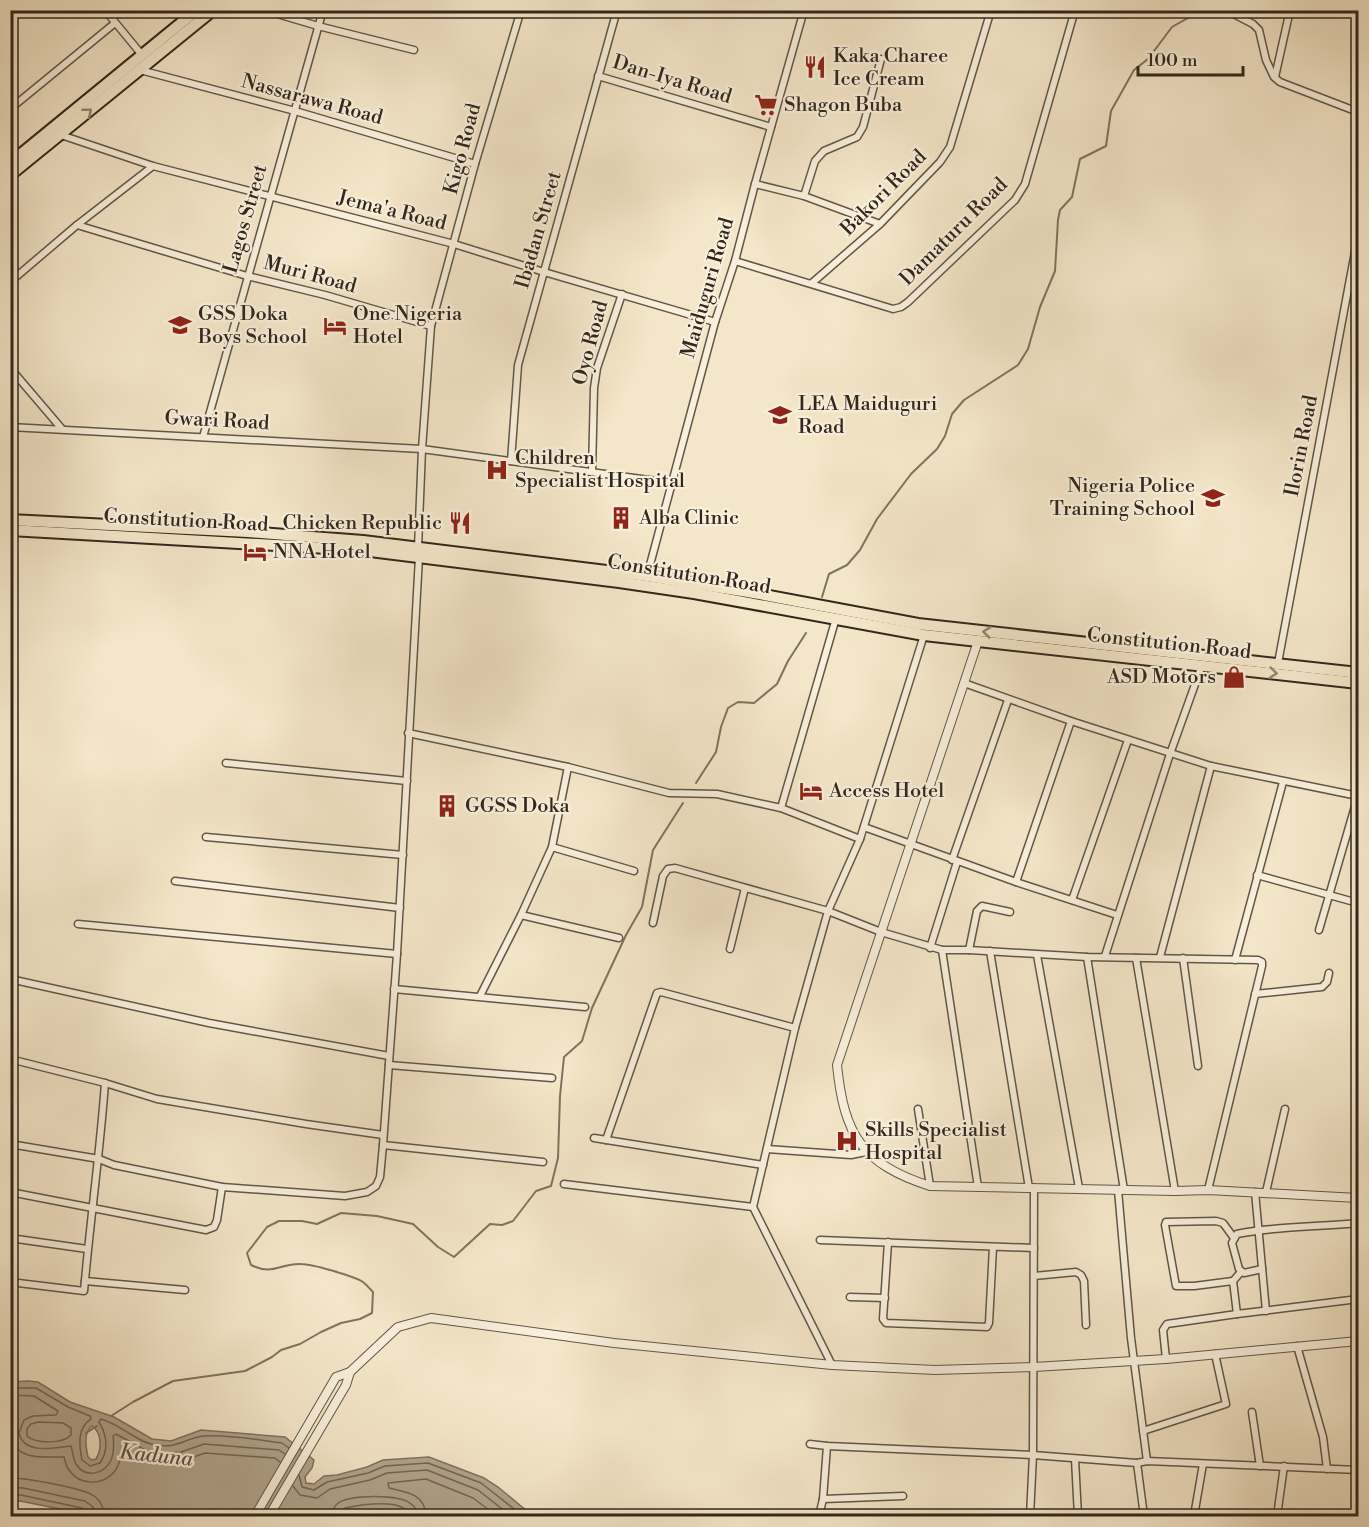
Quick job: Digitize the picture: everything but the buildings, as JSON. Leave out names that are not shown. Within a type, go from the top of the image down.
[{"type":"main road","points":[[10,163],[197,10]]},
{"type":"main road","points":[[10,175],[213,10]]},
{"type":"main road","name":"Constitution Road","points":[[10,520],[282,534],[1202,665],[1359,683]]},
{"type":"main road","name":"Constitution Road","points":[[10,530],[418,552],[647,576],[805,608]]},
{"type":"main road","name":"Constitution Road","points":[[821,610],[836,618],[924,635],[1278,663],[1359,673]]},
{"type":"street","points":[[105,10],[142,56]]},
{"type":"street","points":[[264,10],[414,50]]},
{"type":"street","name":"Lagos Street","points":[[203,437],[323,10]]},
{"type":"street","name":"Kigo Road","points":[[10,1144],[99,1159],[114,1165],[222,1187],[345,1196],[367,1192],[376,1186],[380,1177],[383,1145],[400,908],[422,449],[431,326],[475,164],[521,10]]},
{"type":"street","name":"Ibadan Street","points":[[511,461],[518,365],[617,10]]},
{"type":"street","name":"Maiduguri Road","points":[[647,576],[804,10]]},
{"type":"street","name":"Bakori Road","points":[[812,283],[880,224],[940,162],[950,147],[991,10]]},
{"type":"street","name":"Damaturu Road","points":[[735,261],[893,309],[901,307],[1015,200],[1025,184],[1075,10]]},
{"type":"street","points":[[1226,10],[1253,24],[1259,30],[1266,60],[1274,77],[1280,82],[1359,112]]},
{"type":"street","points":[[1274,77],[1290,10]]},
{"type":"street","points":[[10,109],[115,23]]},
{"type":"street","points":[[804,196],[814,161],[824,151],[857,137],[863,127],[881,59]]},
{"type":"street","name":"Nassarawa Road","points":[[140,70],[295,111],[475,164]]},
{"type":"street","name":"Dan-Iya Road","points":[[598,76],[771,127]]},
{"type":"street","name":"Jema'a Road","points":[[60,134],[153,166],[454,244],[716,322]]},
{"type":"street","points":[[10,282],[77,225],[153,166]]},
{"type":"street","points":[[754,184],[804,196],[880,224]]},
{"type":"street","name":"Muri Road","points":[[77,225],[247,276],[325,295],[431,326]]},
{"type":"street","name":"Ilorin Road","points":[[1278,663],[1359,236]]},
{"type":"street","name":"Oyo Road","points":[[592,472],[594,388],[597,368],[622,294]]},
{"type":"street","points":[[10,368],[62,429]]},
{"type":"street","name":"Gwari Road","points":[[10,426],[422,449],[671,483]]},
{"type":"street","points":[[781,808],[836,618]]},
{"type":"street","points":[[832,1365],[753,1207],[795,1028],[828,910],[864,828],[924,635]]},
{"type":"street","points":[[978,641],[837,1065],[840,1097],[850,1127],[866,1152],[885,1167],[930,1186],[1208,1190],[1359,1198]]},
{"type":"street","points":[[1105,956],[1170,754],[1202,665]]},
{"type":"street","points":[[964,683],[1008,700],[1211,766],[1358,796],[1319,930]]},
{"type":"street","points":[[930,948],[955,861],[1008,700]]},
{"type":"street","points":[[1016,882],[1071,721]]},
{"type":"street","points":[[408,732],[568,767],[669,793],[717,794],[781,808],[860,839]]},
{"type":"street","points":[[1072,900],[1128,740]]},
{"type":"street","points":[[226,763],[406,781]]},
{"type":"street","points":[[1160,957],[1211,766]]},
{"type":"street","points":[[480,996],[552,847],[568,767]]},
{"type":"street","points":[[1235,960],[1283,782]]},
{"type":"street","points":[[864,828],[1117,915]]},
{"type":"street","points":[[206,837],[403,855]]},
{"type":"street","points":[[552,847],[634,871]]},
{"type":"street","points":[[653,923],[663,876],[668,869],[675,868],[828,910],[881,932],[942,950],[1087,957],[1258,960],[1262,962],[1208,1190]]},
{"type":"street","points":[[1257,875],[1359,903]]},
{"type":"street","points":[[175,881],[400,908]]},
{"type":"street","points":[[730,949],[746,888]]},
{"type":"street","points":[[969,950],[977,911],[982,906],[1010,912]]},
{"type":"street","points":[[521,915],[619,938]]},
{"type":"street","points":[[78,924],[397,954]]},
{"type":"street","points":[[942,950],[978,1187]]},
{"type":"street","points":[[990,951],[1031,1188],[1034,1248],[1034,1367],[1030,1516]]},
{"type":"street","points":[[1037,955],[1079,1188]]},
{"type":"street","points":[[1087,957],[1121,1190],[1135,1360],[1147,1461]]},
{"type":"street","points":[[1136,958],[1175,1191]]},
{"type":"street","points":[[1183,958],[1198,1066]]},
{"type":"street","points":[[1255,994],[1322,987],[1327,982],[1329,973]]},
{"type":"street","points":[[10,979],[209,1023],[389,1056]]},
{"type":"street","points":[[394,989],[585,1007]]},
{"type":"street","points":[[606,1140],[657,993],[795,1028]]},
{"type":"street","points":[[10,1059],[157,1099],[383,1135]]},
{"type":"street","points":[[389,1065],[552,1078]]},
{"type":"street","points":[[10,1282],[84,1291],[105,1083]]},
{"type":"street","points":[[918,1109],[930,1186]]},
{"type":"street","points":[[1266,1192],[1286,1109]]},
{"type":"street","points":[[594,1138],[763,1165]]},
{"type":"street","points":[[383,1145],[543,1162]]},
{"type":"street","points":[[767,1149],[851,1155],[866,1152]]},
{"type":"street","points":[[564,1184],[753,1207]]},
{"type":"street","points":[[10,1192],[206,1230],[214,1227],[217,1220],[222,1187]]},
{"type":"street","points":[[1255,1192],[1266,1311]]},
{"type":"street","points":[[1234,1238],[1223,1223],[1216,1221],[1166,1222],[1165,1225],[1176,1286],[1233,1281],[1241,1272]]},
{"type":"street","points":[[1241,1272],[1232,1243],[1237,1234],[1258,1230],[1359,1224]]},
{"type":"street","points":[[10,1238],[87,1249]]},
{"type":"street","points":[[820,1240],[1034,1248]]},
{"type":"street","points":[[888,1242],[884,1319],[886,1323],[987,1327],[993,1247]]},
{"type":"street","points":[[1241,1272],[1262,1269]]},
{"type":"street","points":[[1034,1276],[1076,1272],[1081,1275],[1084,1281],[1086,1325]]},
{"type":"street","points":[[85,1281],[185,1290]]},
{"type":"street","points":[[1233,1281],[1237,1314]]},
{"type":"street","points":[[850,1297],[885,1298]]},
{"type":"street","points":[[1166,1359],[1163,1330],[1167,1324],[1359,1299]]},
{"type":"street","points":[[255,1516],[336,1377],[350,1372],[398,1327],[431,1318],[614,1343],[832,1365],[935,1370],[1166,1359],[1359,1341]]},
{"type":"street","points":[[1297,1347],[1323,1437],[1326,1469]]},
{"type":"street","points":[[1143,1431],[1227,1404],[1215,1354]]},
{"type":"street","points":[[269,1516],[346,1384],[350,1372]]},
{"type":"street","points":[[810,1444],[1137,1462],[1358,1470],[1357,1388]]},
{"type":"street","points":[[1252,1412],[1260,1466]]},
{"type":"street","points":[[819,1516],[823,1499],[827,1446]]},
{"type":"street","points":[[1074,1459],[1078,1516]]},
{"type":"street","points":[[1137,1462],[1144,1516]]},
{"type":"street","points":[[1194,1516],[1203,1464]]},
{"type":"street","points":[[1277,1516],[1284,1466]]},
{"type":"street","points":[[823,1499],[903,1496]]},
{"type":"water","name":"Kaduna","points":[[11,1382],[38,1382],[70,1402],[114,1417],[152,1439],[171,1441],[201,1430],[285,1437],[314,1460],[312,1468],[305,1477],[306,1483],[314,1484],[324,1476],[367,1467],[383,1460],[429,1457],[484,1478],[533,1516],[416,1516],[381,1509],[332,1516],[95,1516],[11,1501]],"holes":[[[92,1426],[100,1446],[96,1459],[92,1460],[88,1457],[86,1436]]]},
{"type":"waterway","points":[[822,597],[829,574],[847,565],[860,550],[877,519],[911,474],[937,449],[945,436],[952,414],[964,400],[1018,365],[1028,349],[1040,307],[1055,271],[1060,210],[1072,197],[1080,159],[1106,146],[1111,111],[1134,70],[1148,59],[1172,27],[1202,10]]},
{"type":"waterway","points":[[696,783],[716,752],[728,708],[738,702],[754,703],[777,684],[788,661],[806,633]]},
{"type":"waterway","points":[[111,1416],[173,1381],[245,1371],[281,1350],[300,1344],[341,1323],[360,1319],[372,1313],[373,1292],[363,1282],[351,1277],[306,1265],[294,1264],[271,1269],[251,1265],[247,1253],[267,1227],[279,1221],[302,1221],[317,1224],[341,1213],[377,1216],[413,1224],[438,1247],[454,1257],[490,1224],[502,1225],[513,1221],[536,1191],[551,1186],[558,1158],[564,1057],[582,1041],[592,1008],[626,935],[642,907],[653,850],[683,803]]},
{"type":"waterway","points":[[86,1433],[97,1426]]},
{"type":"place","name":"Kaka Charee Ice Cream","points":[[815,67]]},
{"type":"place","name":"Shagon Buba","points":[[766,105]]},
{"type":"place","name":"GSS Doka Boys School","points":[[180,325]]},
{"type":"place","name":"One Nigeria Hotel","points":[[335,326]]},
{"type":"place","name":"LEA Maiduguri Road","points":[[780,415]]},
{"type":"place","name":"Children Specialist Hospital","points":[[497,470]]},
{"type":"place","name":"Nigeria Police Training School","points":[[1213,498]]},
{"type":"place","name":"Alba Clinic","points":[[621,518]]},
{"type":"place","name":"Chicken Republic","points":[[460,523]]},
{"type":"place","name":"NNA Hotel","points":[[255,552]]},
{"type":"place","name":"ASD Motors","points":[[1234,677]]},
{"type":"place","name":"Access Hotel","points":[[811,791]]},
{"type":"place","name":"GGSS Doka","points":[[447,806]]},
{"type":"place","name":"Skills Specialist Hospital","points":[[847,1141]]}]
